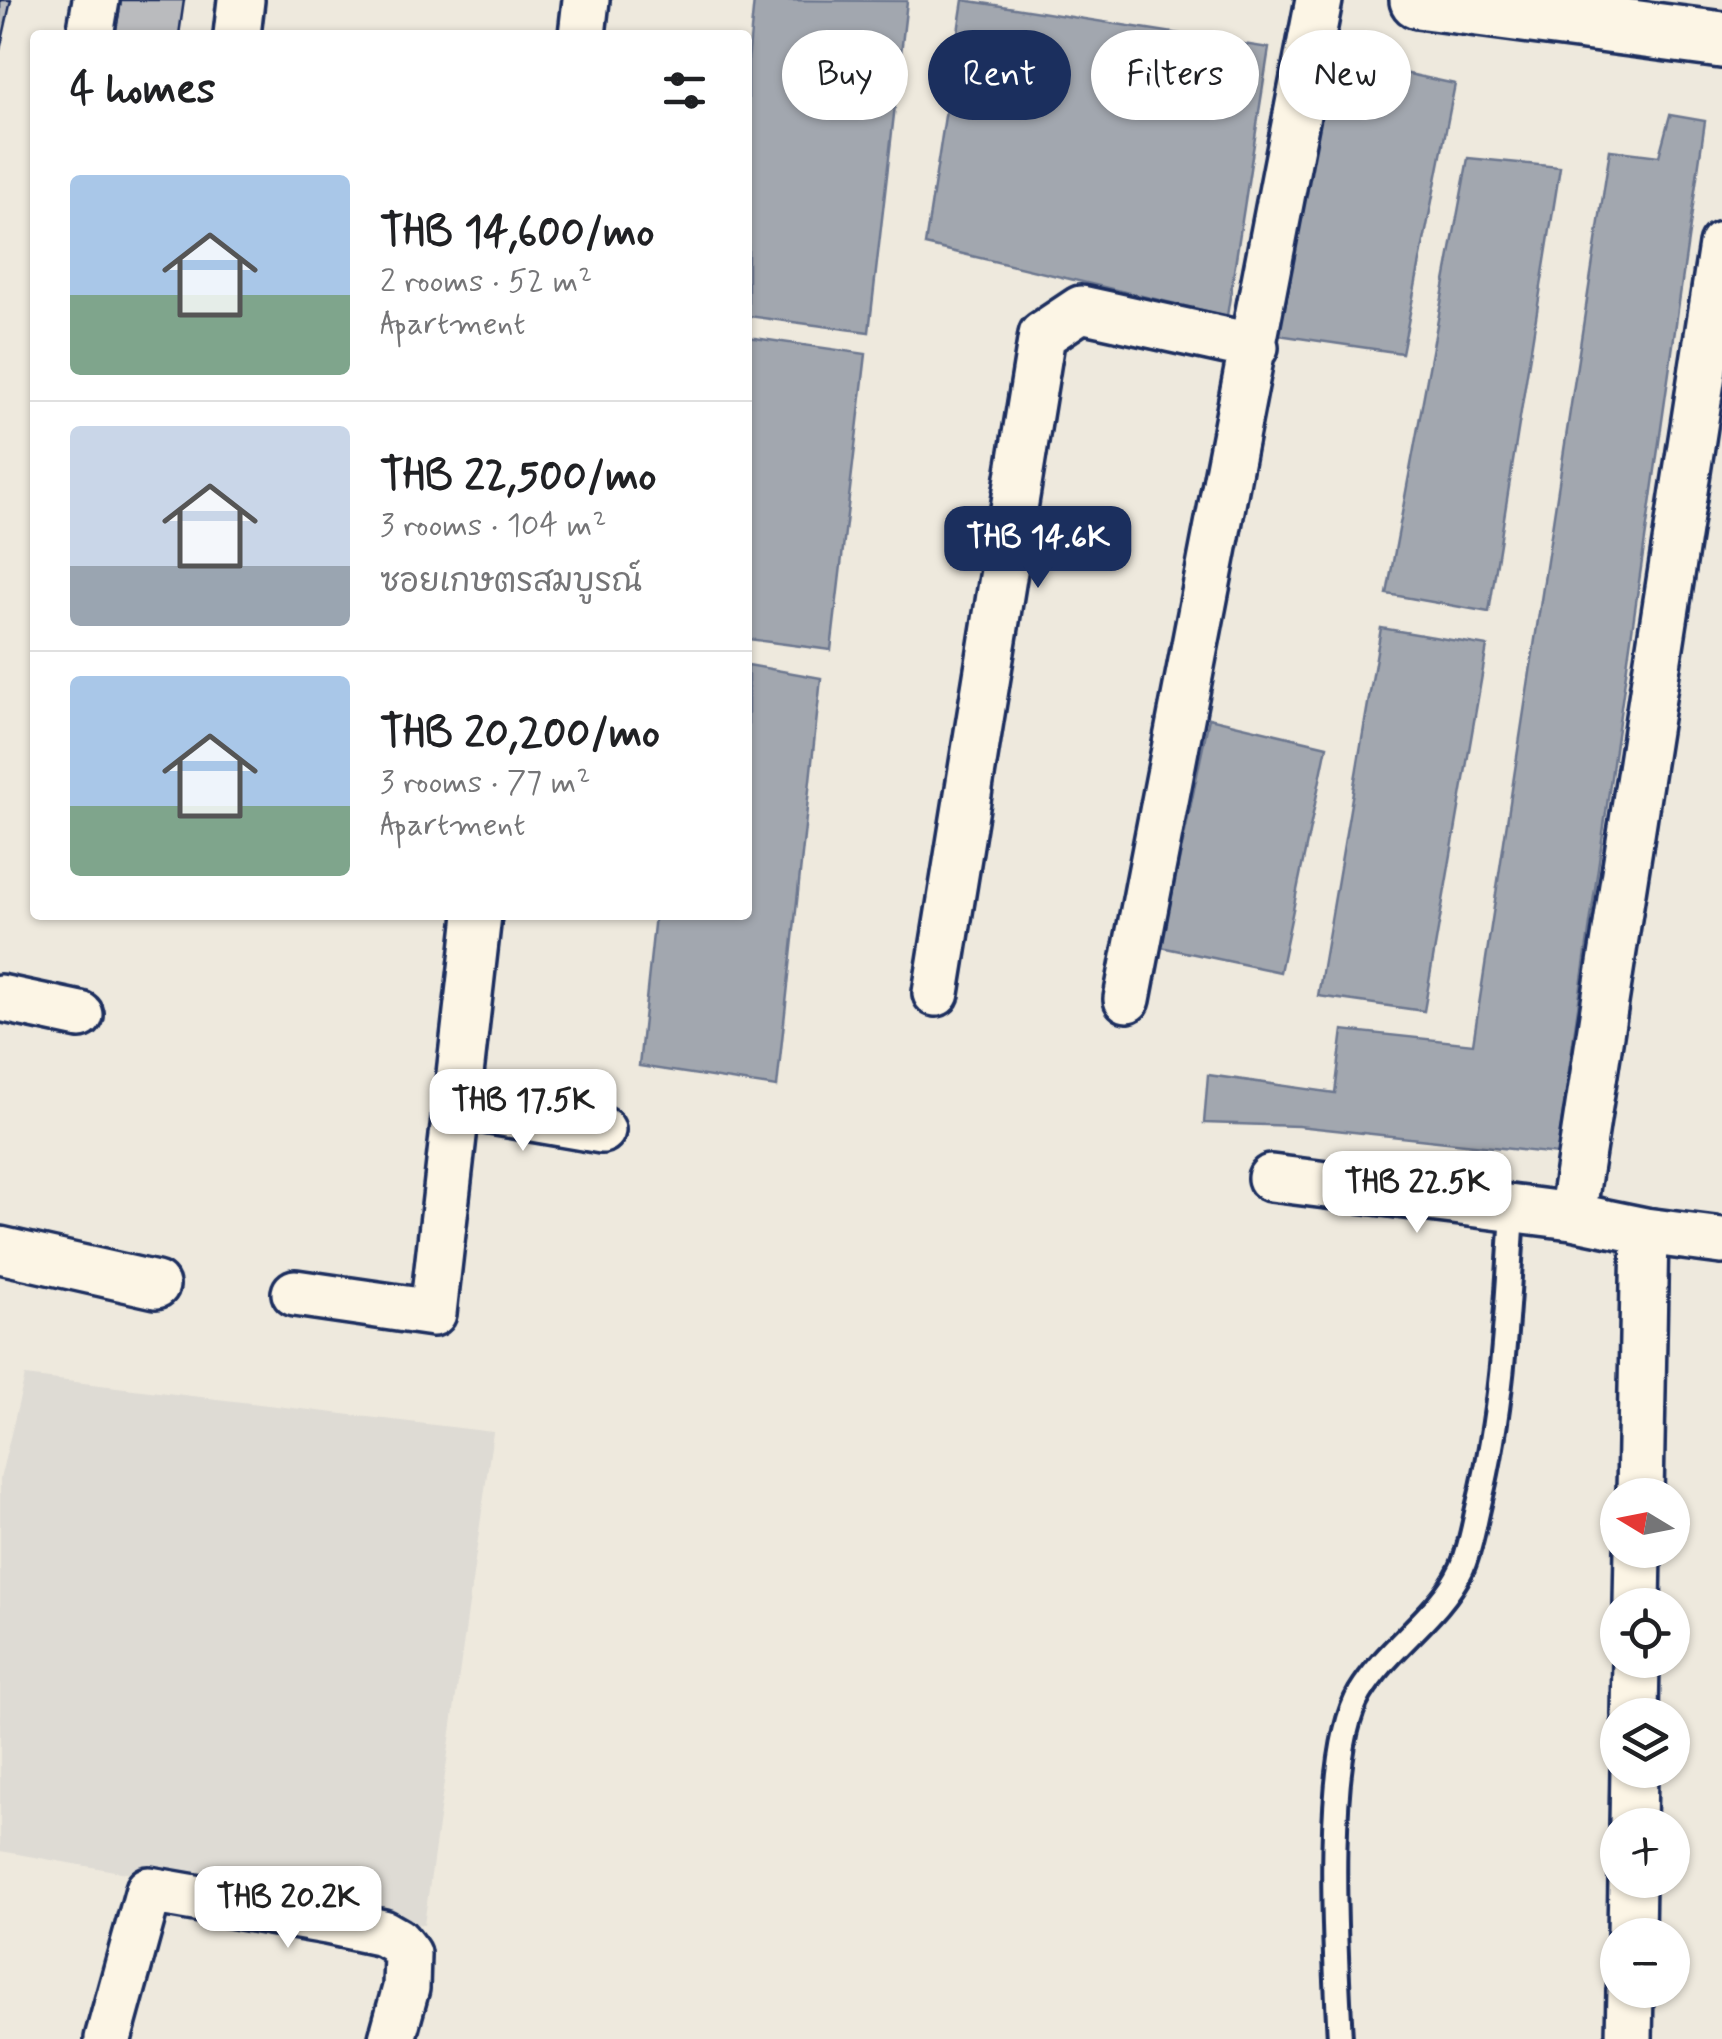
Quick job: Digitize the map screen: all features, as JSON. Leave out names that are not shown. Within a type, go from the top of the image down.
[{"type":"main road","points":[[1418,0],[1722,40]]},
{"type":"street","points":[[91,30],[96,0]]},
{"type":"street","points":[[238,30],[241,0]]},
{"type":"street","points":[[583,30],[586,0]]},
{"type":"street","points":[[1127,999],[1319,0]]},
{"type":"street","points":[[1572,1216],[1722,245]]},
{"type":"street","points":[[936,994],[1042,334],[1081,309],[1255,346]]},
{"type":"street","points":[[295,1293],[432,1313],[477,920]]},
{"type":"street","points":[[0,998],[80,1015]]},
{"type":"street","points":[[456,1105],[602,1130]]},
{"type":"street","points":[[1270,1178],[1572,1216],[1722,1241]]},
{"type":"street","points":[[1640,1478],[1644,1231]]},
{"type":"street","points":[[0,1250],[156,1285]]},
{"type":"street","points":[[108,2039],[149,1890],[327,1920],[382,1933],[398,1941],[407,1954],[406,1988],[392,2039]]},
{"type":"street","points":[[1629,2039],[1630,2008]]},
{"type":"lane","points":[[1340,2039],[1336,1819],[1343,1742],[1357,1697],[1384,1657],[1428,1616],[1460,1570],[1492,1452],[1503,1364],[1513,1210]]},
{"type":"shaded area","points":[[754,0],[907,1],[904,30],[782,30],[782,120],[893,120],[869,332],[752,317]]},
{"type":"shaded area","points":[[963,0],[1154,30],[1091,30],[1091,120],[1258,120],[1227,316],[925,245],[944,120],[1071,120],[1071,30],[958,30]]},
{"type":"shaded area","points":[[1259,46],[1269,48],[1259,112]]},
{"type":"shaded area","points":[[1411,75],[1455,84],[1402,353],[1271,334],[1313,120],[1411,120]]},
{"type":"shaded area","points":[[1670,115],[1705,121],[1557,1154],[1298,1126],[1204,1123],[1208,1075],[1335,1093],[1343,1030],[1473,1044],[1610,150],[1659,156]]},
{"type":"shaded area","points":[[1468,158],[1560,167],[1489,612],[1387,594]]},
{"type":"shaded area","points":[[752,338],[866,354],[831,650],[752,640]]},
{"type":"shaded area","points":[[1381,628],[1487,646],[1424,1011],[1318,996]]},
{"type":"shaded area","points":[[752,666],[821,678],[777,1087],[639,1066],[654,920],[752,920]]},
{"type":"shaded area","points":[[1209,718],[1327,746],[1280,972],[1161,947]]},
{"type":"shaded area","points":[[25,1376],[493,1432],[424,1925],[0,1851],[0,1479]]},
{"type":"building","points":[[0,0],[11,0],[0,50]]},
{"type":"building","points":[[121,0],[184,0],[180,30],[116,30]]}]
